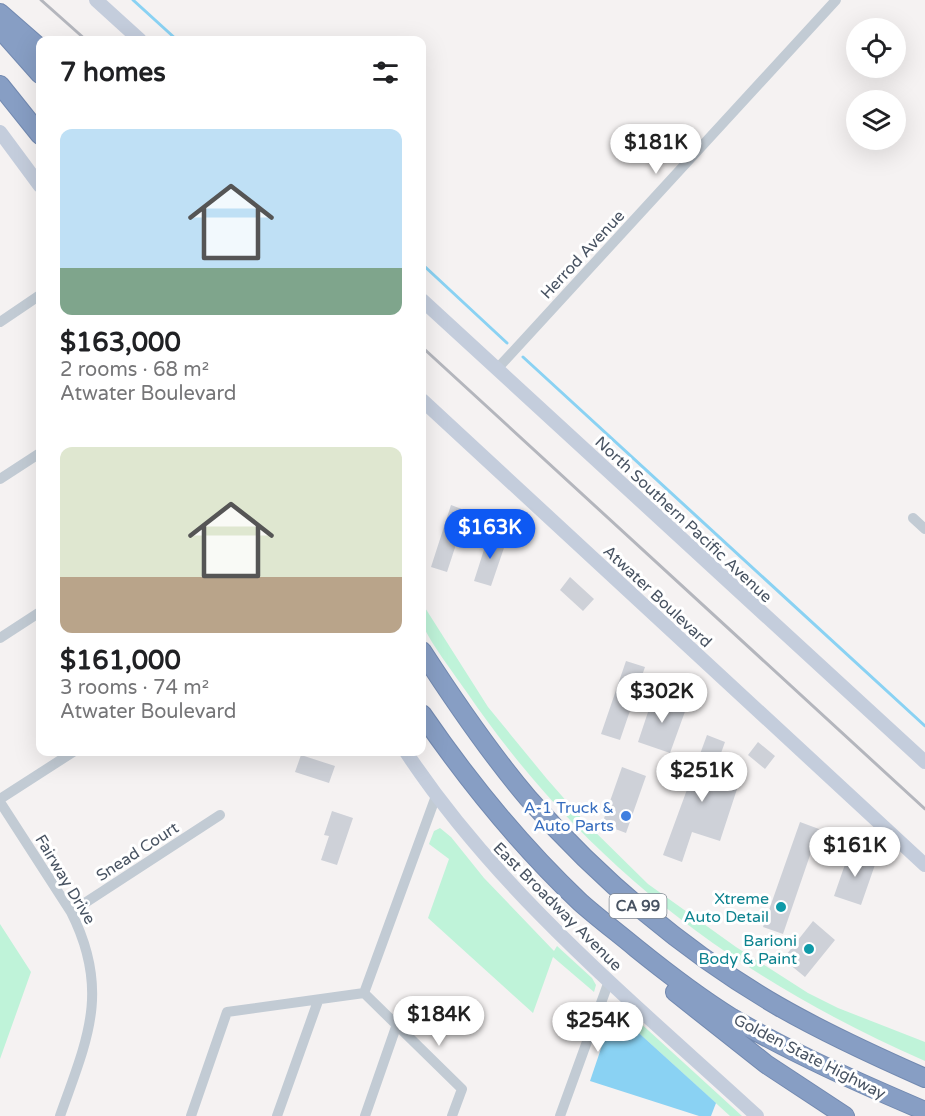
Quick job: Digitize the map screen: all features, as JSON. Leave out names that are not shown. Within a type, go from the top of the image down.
[{"type":"highway","points":[[0,13],[36,44]]},
{"type":"highway","points":[[0,29],[36,70]]},
{"type":"highway","points":[[0,85],[36,130]]},
{"type":"highway","name":"Golden State Highway","points":[[426,657],[469,722],[528,798],[621,891],[703,957],[779,1006],[848,1043],[925,1078]]},
{"type":"highway","name":"Golden State Highway","points":[[426,720],[454,761],[522,841],[580,902],[690,991],[732,1017],[841,1075],[925,1111]]},
{"type":"highway","points":[[580,902],[661,981],[766,1064],[845,1116]]},
{"type":"main road","points":[[96,0],[136,36]]},
{"type":"main road","points":[[0,132],[36,181]]},
{"type":"main road","name":"North Southern Pacific Avenue","points":[[426,304],[925,762]]},
{"type":"main road","name":"Atwater Boulevard","points":[[426,404],[925,865]]},
{"type":"main road","name":"East Broadway Avenue","points":[[409,756],[436,796],[506,881],[609,981],[757,1116]]},
{"type":"street","name":"Herrod Avenue","points":[[497,369],[836,0]]},
{"type":"street","points":[[0,322],[36,299]]},
{"type":"street","points":[[0,479],[36,456]]},
{"type":"street","points":[[913,518],[925,529]]},
{"type":"street","points":[[0,638],[36,615]]},
{"type":"street","points":[[0,801],[67,756]]},
{"type":"street","points":[[364,993],[436,796]]},
{"type":"street","name":"Fairway Drive","points":[[0,801],[71,912],[91,962],[92,1020],[60,1116]]},
{"type":"street","name":"Snead Court","points":[[71,912],[220,815]]},
{"type":"street","points":[[560,1116],[609,981]]},
{"type":"street","points":[[191,1116],[227,1012],[364,993]]},
{"type":"street","points":[[364,993],[396,1027],[462,1089],[452,1116]]},
{"type":"street","points":[[277,1116],[318,1001]]},
{"type":"street","points":[[365,1116],[396,1027]]},
{"type":"green space","points":[[426,609],[488,707],[583,820],[648,884],[736,947],[808,993],[838,1008],[925,1042],[925,1061],[790,993],[728,953],[670,911],[614,863],[562,812],[513,755],[426,631]]},
{"type":"green space","points":[[440,828],[451,837],[484,878],[554,951],[557,946],[592,978],[596,985],[594,992],[553,957],[533,1013],[428,918],[449,859],[429,844],[434,831]]},
{"type":"green space","points":[[0,924],[31,972],[0,1059]]},
{"type":"green space","points":[[616,1009],[625,1009],[742,1116],[730,1116],[619,1015],[612,1016]]},
{"type":"water","points":[[619,1015],[716,1103],[711,1116],[699,1116],[590,1081],[612,1016]]},
{"type":"building","points":[[451,505],[467,511],[447,572],[431,567]]},
{"type":"building","points":[[489,534],[507,539],[491,586],[474,581]]},
{"type":"building","points":[[570,577],[594,599],[583,611],[560,590]]},
{"type":"building","points":[[626,661],[645,667],[620,740],[601,734]]},
{"type":"building","points":[[654,694],[687,706],[670,753],[638,742]]},
{"type":"building","points":[[707,735],[725,742],[711,781],[737,789],[720,841],[692,832],[682,862],[663,855]]},
{"type":"building","points":[[758,742],[775,756],[765,769],[748,755]]},
{"type":"building","points":[[301,756],[335,766],[329,783],[295,772]]},
{"type":"building","points":[[622,767],[646,776],[626,833],[602,824]]},
{"type":"building","points":[[332,811],[353,818],[337,865],[321,860],[329,836],[324,835]]},
{"type":"building","points":[[800,822],[819,829],[783,934],[763,927]]},
{"type":"building","points":[[850,850],[877,859],[861,905],[834,896]]},
{"type":"building","name":"Barioni Body & Paint","points":[[813,921],[835,940],[805,977],[783,959]]},
{"type":"waterway","points":[[133,0],[173,36]]},
{"type":"waterway","points":[[426,268],[507,343]]},
{"type":"waterway","points":[[523,357],[925,726]]},
{"type":"railway","points":[[41,0],[82,36]]},
{"type":"railway","points":[[426,351],[925,809]]},
{"type":"place","name":"A-1 Truck & Auto Parts","points":[[626,816]]},
{"type":"place","name":"Xtreme Auto Detail","points":[[781,907]]},
{"type":"place","name":"Barioni Body & Paint","points":[[809,949]]}]
